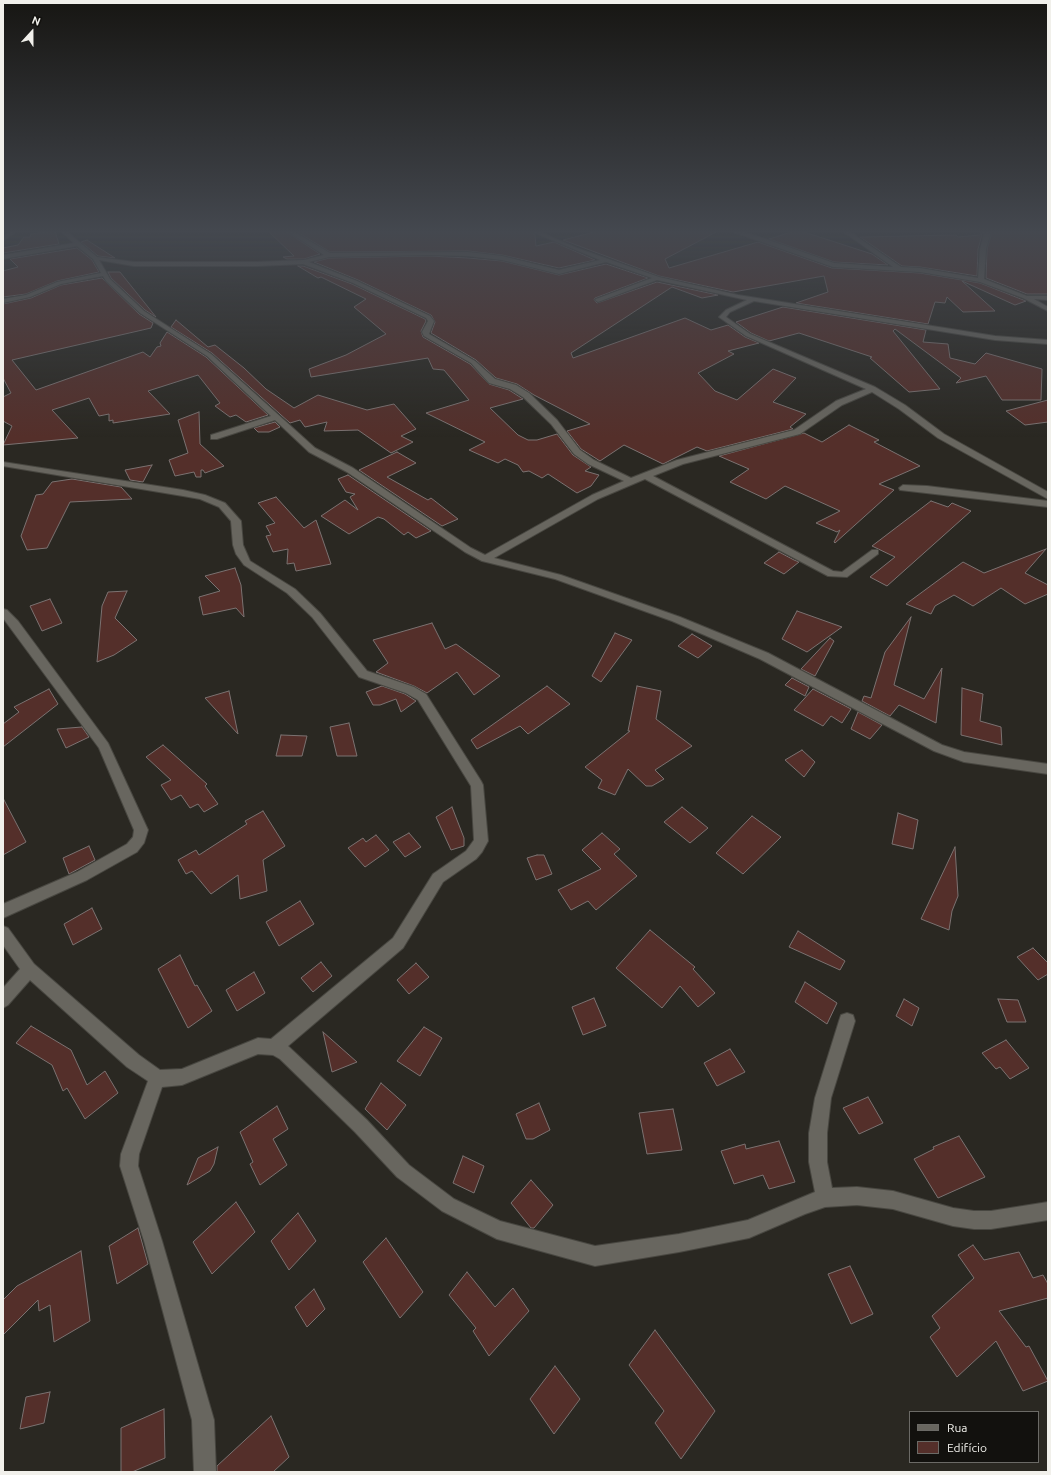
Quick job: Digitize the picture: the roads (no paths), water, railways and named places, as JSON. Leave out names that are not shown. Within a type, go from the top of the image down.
[{"type":"street","points":[[3,301],[14,299]]},
{"type":"street","points":[[128,299],[142,312],[209,355],[312,450],[350,470],[453,541],[485,559],[558,577],[676,619],[764,656],[915,738],[938,748],[964,757],[1048,770]]},
{"type":"street","points":[[390,299],[428,317],[431,321],[425,332],[426,335],[473,362],[492,381],[513,387],[526,395],[554,422],[577,452],[586,459],[631,481]]},
{"type":"street","points":[[747,299],[937,330],[995,338],[1048,342]]},
{"type":"street","points":[[1029,299],[1048,309]]},
{"type":"street","points":[[752,300],[728,311],[722,317],[748,335],[872,390],[947,439],[1048,496]]},
{"type":"street","points":[[485,559],[595,497],[631,481],[710,453],[797,432],[839,403],[872,390]]},
{"type":"street","points":[[214,437],[275,417]]},
{"type":"street","points":[[3,464],[183,493],[202,497],[222,505],[236,521],[238,545],[241,554],[247,563],[296,596],[316,615],[363,674],[410,690],[422,697],[477,785],[481,841],[477,848],[471,855],[438,878],[404,937],[398,943],[274,1047]]},
{"type":"street","points":[[645,475],[831,574],[844,575],[875,552]]},
{"type":"street","points":[[903,488],[927,489],[1048,504]]},
{"type":"street","points":[[3,612],[14,624],[30,648],[104,746],[141,830],[139,840],[132,848],[82,876],[3,911]]},
{"type":"street","points":[[3,933],[29,969],[133,1061],[157,1078],[169,1079],[182,1077],[258,1046],[274,1047],[286,1053],[361,1126],[403,1170],[448,1205],[497,1230],[595,1256],[679,1243],[749,1229],[803,1205],[825,1198],[857,1196],[893,1200],[954,1217],[974,1220],[991,1220],[1048,1211]]},
{"type":"street","points":[[3,1000],[29,969]]},
{"type":"street","points":[[825,1198],[818,1162],[818,1134],[822,1098],[847,1021]]},
{"type":"street","points":[[157,1078],[130,1154],[129,1166],[153,1241],[203,1420],[205,1472]]}]
